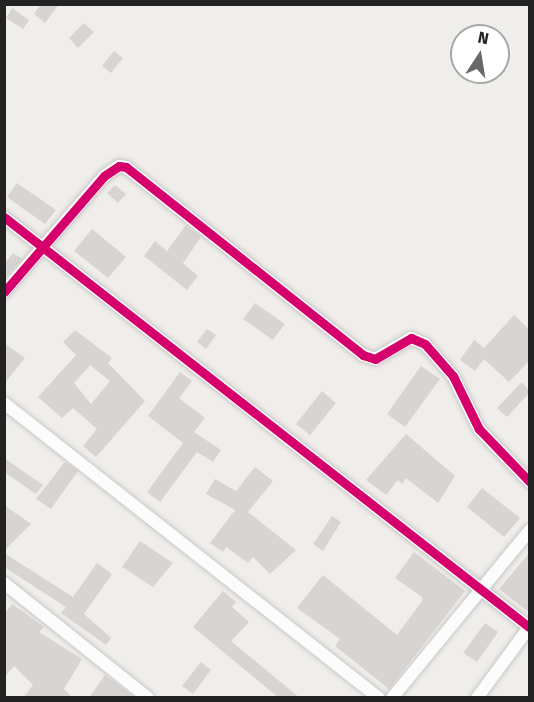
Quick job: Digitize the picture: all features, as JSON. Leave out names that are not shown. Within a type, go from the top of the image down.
[{"type":"street","points":[[4,292],[41,245],[104,176],[119,166],[126,167],[363,355],[375,359],[411,338],[425,344],[453,376],[479,429],[530,482]]},
{"type":"street","points":[[4,217],[529,626],[477,698]]},
{"type":"street","points":[[4,403],[379,698]]},
{"type":"street","points":[[392,698],[530,530]]},
{"type":"street","points":[[4,583],[148,698]]},
{"type":"building","points":[[41,4],[59,4],[45,23],[34,14]]},
{"type":"building","points":[[12,8],[29,20],[23,29],[6,18]]},
{"type":"building","points":[[84,23],[94,32],[78,48],[69,38]]},
{"type":"building","points":[[114,51],[123,58],[111,73],[102,66]]},
{"type":"building","points":[[17,183],[56,210],[45,224],[7,197]]},
{"type":"building","points":[[115,185],[126,194],[118,203],[107,193]]},
{"type":"building","points":[[186,225],[201,237],[183,263],[198,276],[187,290],[144,256],[155,241],[167,251]]},
{"type":"building","points":[[92,229],[126,257],[108,278],[74,251]]},
{"type":"building","points":[[13,253],[22,259],[4,279],[4,264]]},
{"type":"building","points":[[255,303],[285,324],[273,340],[243,319]]},
{"type":"building","points":[[514,315],[530,330],[530,360],[509,382],[484,359],[475,371],[460,360],[474,340],[484,348]]},
{"type":"building","points":[[207,329],[216,335],[206,349],[197,342]]},
{"type":"building","points":[[75,330],[112,358],[108,363],[145,401],[96,457],[83,446],[97,429],[73,408],[62,418],[38,397],[76,355],[63,342]],"holes":[[[90,365],[110,381],[91,404],[74,383]]]},
{"type":"building","points":[[4,343],[25,358],[4,384]]},
{"type":"building","points":[[421,366],[440,379],[405,427],[387,414]]},
{"type":"building","points":[[180,372],[192,381],[179,398],[205,418],[194,432],[221,450],[213,462],[197,452],[160,502],[147,492],[183,443],[148,416]]},
{"type":"building","points":[[522,382],[530,392],[507,417],[497,408]]},
{"type":"building","points":[[322,391],[336,403],[310,435],[296,424]]},
{"type":"building","points":[[406,434],[455,476],[438,503],[406,478],[402,484],[398,480],[386,495],[366,480]]},
{"type":"building","points":[[4,458],[43,485],[36,494],[4,472]]},
{"type":"building","points":[[65,462],[78,471],[51,509],[36,499]]},
{"type":"building","points":[[255,467],[273,481],[248,512],[296,550],[270,574],[253,557],[248,563],[226,547],[223,552],[210,543],[235,510],[206,494],[215,479],[236,491]]},
{"type":"building","points":[[482,488],[520,518],[504,537],[467,507]]},
{"type":"building","points":[[4,505],[31,524],[4,551]]},
{"type":"building","points":[[332,516],[341,522],[323,551],[313,544]]},
{"type":"building","points":[[140,541],[173,563],[153,587],[122,567]]},
{"type":"building","points":[[414,552],[465,591],[389,689],[335,646],[340,639],[297,608],[323,575],[397,635],[422,601],[422,597],[395,578]]},
{"type":"building","points":[[530,552],[530,613],[499,589]]},
{"type":"building","points":[[4,553],[73,597],[97,563],[112,574],[84,614],[111,638],[106,645],[61,613],[66,607],[4,567]]},
{"type":"building","points":[[223,591],[236,602],[232,607],[249,622],[231,641],[300,698],[279,698],[193,627]]},
{"type":"building","points":[[12,604],[44,627],[39,632],[82,659],[64,689],[73,698],[23,698],[33,685],[14,666],[4,678],[4,615]]},
{"type":"building","points":[[485,623],[498,632],[477,662],[463,653]]},
{"type":"building","points":[[201,662],[211,670],[193,694],[182,686]]},
{"type":"building","points":[[105,675],[125,690],[134,698],[89,698]]},
{"type":"cycle path","points":[[4,292],[104,176],[119,166],[126,167],[363,355],[375,359],[411,338],[425,344],[453,376],[479,429],[530,482]]},
{"type":"cycle path","points":[[4,217],[529,627]]}]
